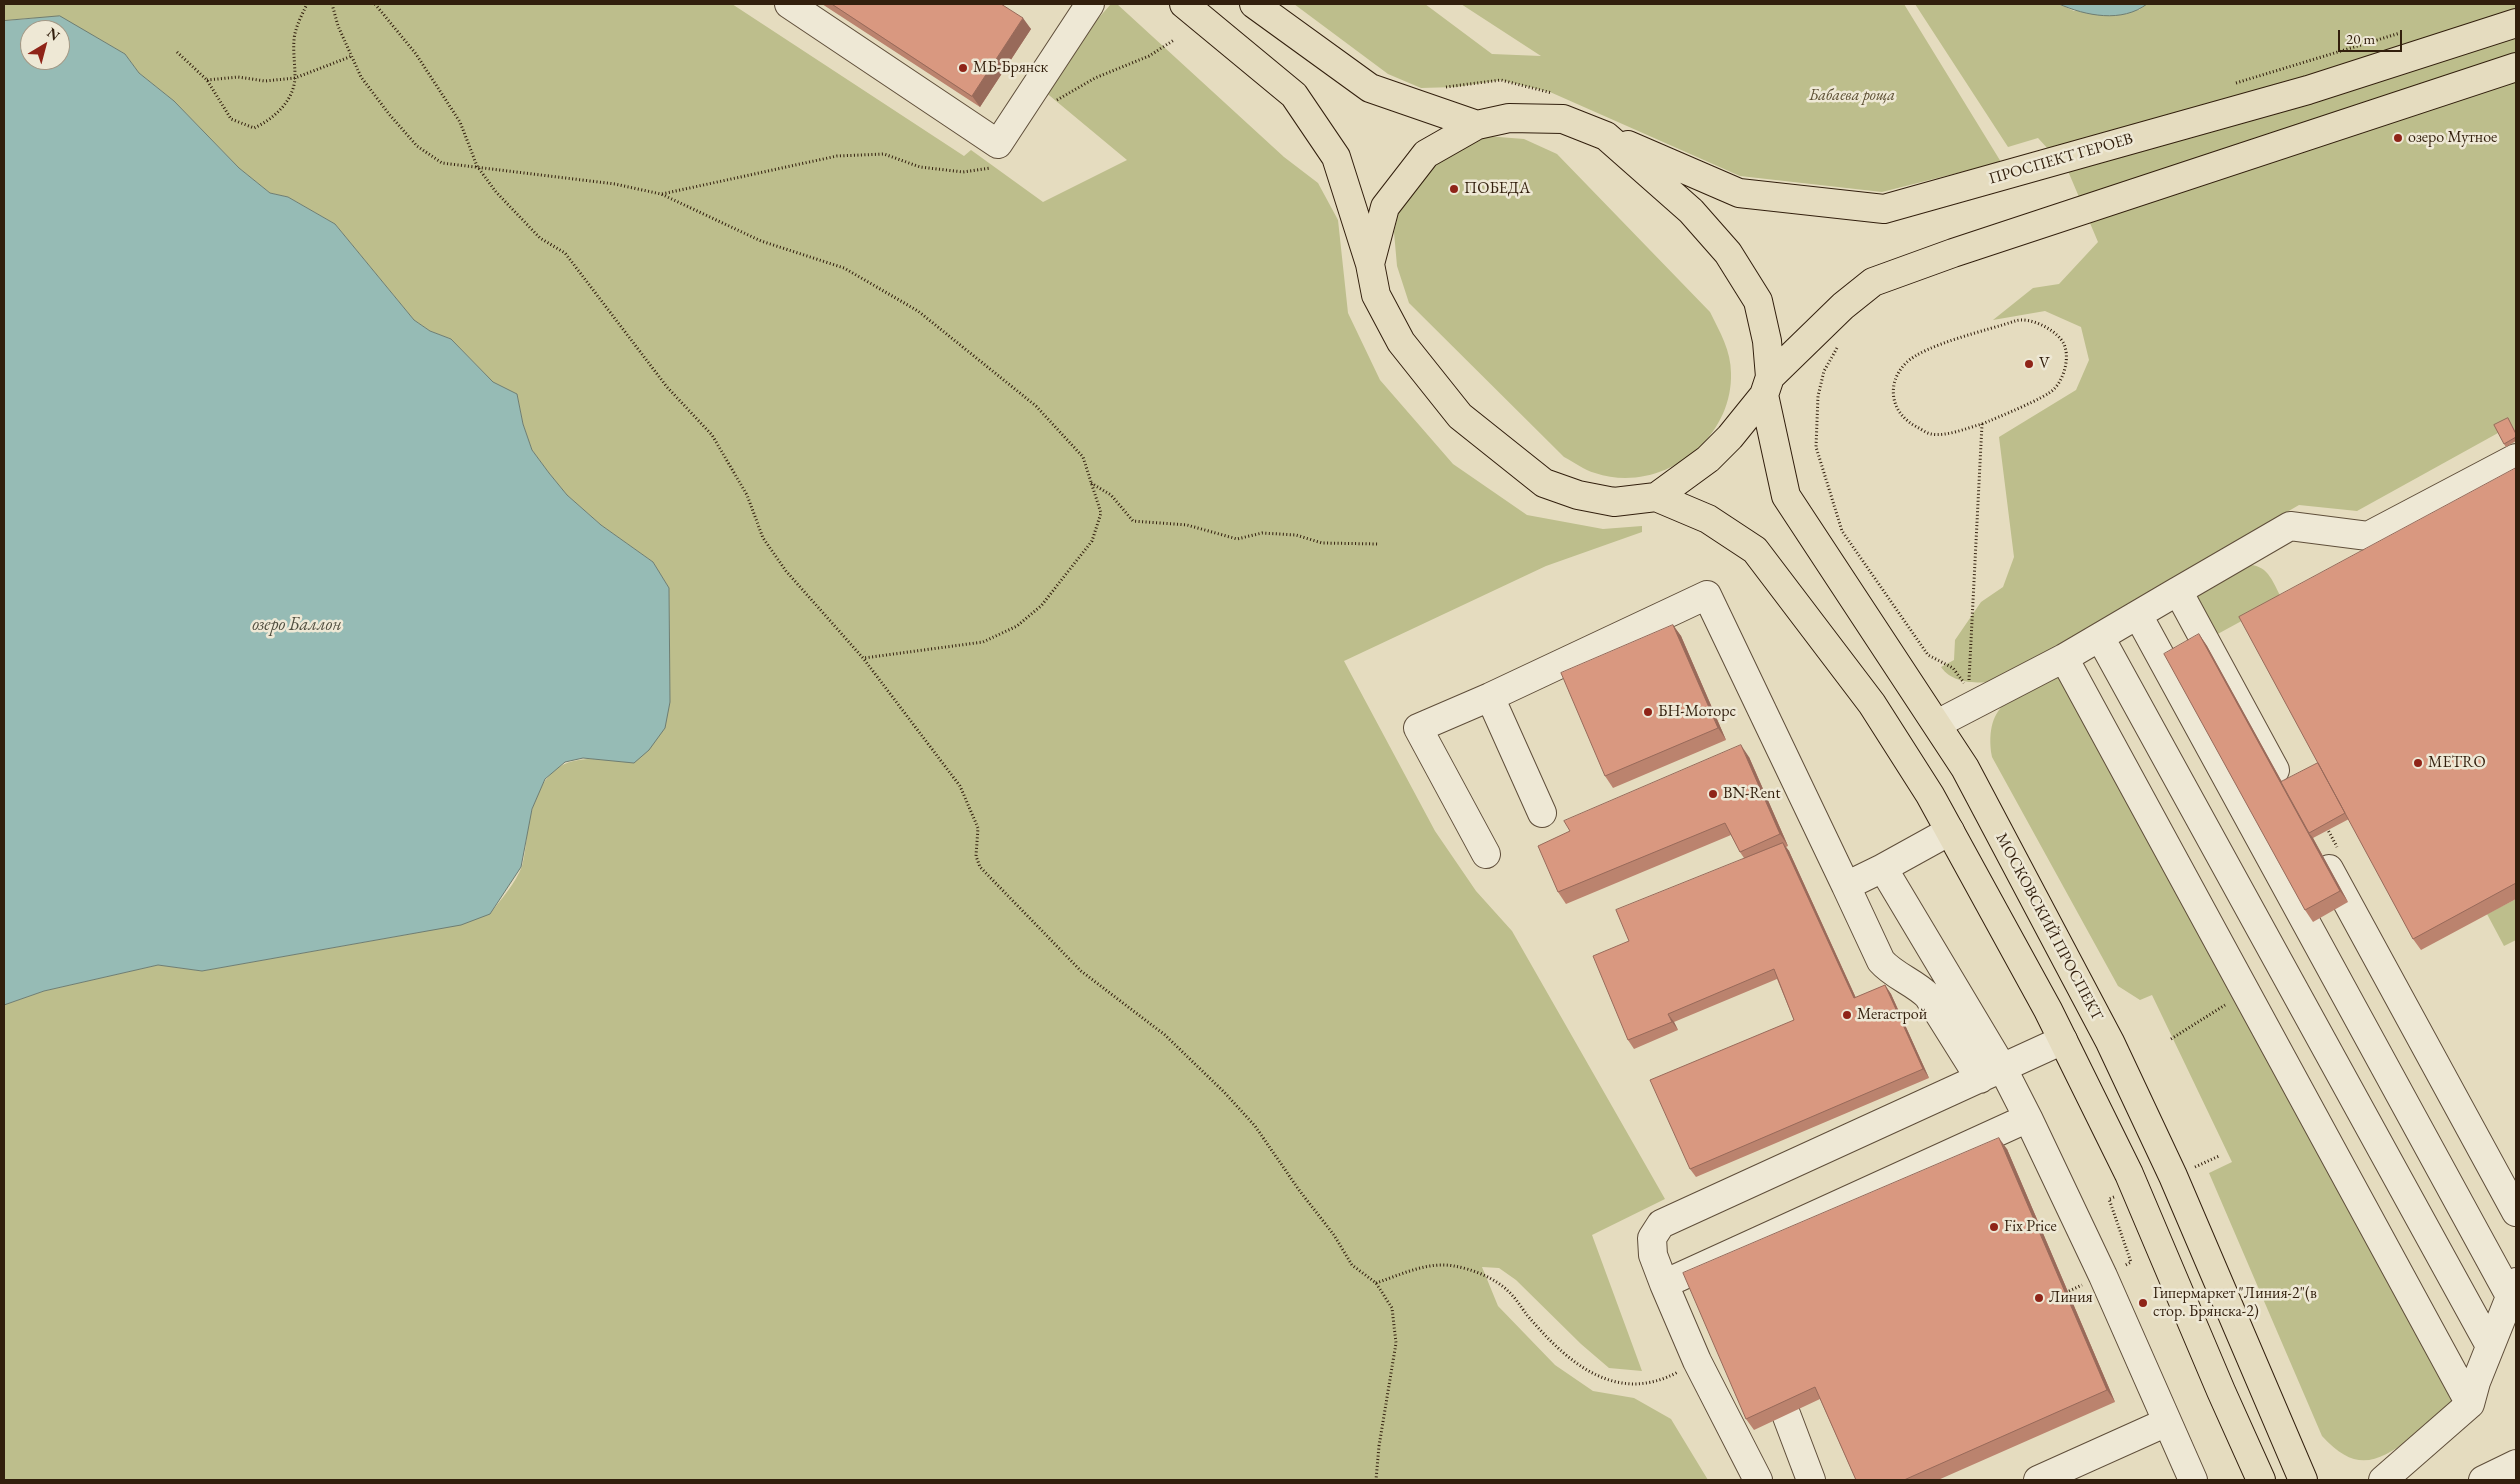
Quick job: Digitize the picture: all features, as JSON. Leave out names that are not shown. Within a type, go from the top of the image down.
[{"type":"main road","points":[[1184,4],[1294,95],[1336,157],[1370,264],[1376,295],[1402,342],[1460,416],[1544,483],[1578,495],[1614,502],[1656,498],[1708,519],[1755,550],[1872,704],[1930,795],[2063,1040],[2129,1174],[2261,1480]]},
{"type":"main road","points":[[1254,4],[1370,88],[1477,125]]},
{"type":"main road","name":"ПРОСПЕКТ ГЕРОЕВ","points":[[1477,125],[1509,118],[1563,119],[1739,193],[1884,209],[2308,90],[2516,23]]},
{"type":"main road","points":[[1656,498],[1708,459],[1730,437],[1767,386],[1843,306],[1874,282],[1953,253],[2516,68]]},
{"type":"main road","points":[[1370,264],[1385,207],[1426,154],[1477,125]]},
{"type":"main road","name":"МОСКОВСКИЙ ПРОСПЕКТ","points":[[1606,136],[1691,211],[1728,253],[1758,302],[1767,341],[1767,386],[1786,496],[1938,724],[1965,768],[2110,1042],[2173,1176],[2303,1480]]},
{"type":"lane","points":[[789,4],[998,144],[1090,4]]},
{"type":"lane","points":[[1938,724],[2064,658],[2290,526],[2368,536],[2516,458]]},
{"type":"lane","points":[[2178,591],[2286,789]]},
{"type":"lane","points":[[1486,854],[1418,728],[1490,697],[1707,595],[1881,961],[1888,969],[1918,986],[1928,996],[2028,1118],[2103,1276],[2167,1422],[2186,1478]]},
{"type":"lane","points":[[2138,615],[2510,1297],[2516,1340]]},
{"type":"lane","points":[[2100,637],[2490,1346]]},
{"type":"lane","points":[[2064,658],[2470,1404]]},
{"type":"lane","points":[[1490,697],[1542,813]]},
{"type":"lane","points":[[1846,886],[1950,831]]},
{"type":"lane","points":[[2319,850],[2516,1212]]},
{"type":"lane","points":[[1883,868],[1992,1074]]},
{"type":"lane","points":[[1758,1480],[1698,1362],[1653,1255],[1652,1238],[1661,1224],[2063,1040]]},
{"type":"lane","points":[[1664,1284],[2028,1118]]},
{"type":"lane","points":[[2383,1480],[2470,1404],[2490,1346],[2510,1297]]},
{"type":"lane","points":[[1786,1414],[1811,1480]]},
{"type":"lane","points":[[2038,1480],[2167,1422]]},
{"type":"lane","points":[[2483,1480],[2516,1464]]},
{"type":"path","points":[[177,52],[207,80],[231,119],[254,128],[270,121],[288,99],[295,78],[294,40],[298,22],[307,4]]},
{"type":"path","points":[[332,4],[338,26],[361,77],[388,114],[417,146],[442,163],[615,184],[661,194],[761,241],[844,268],[918,312],[1036,406],[1083,457],[1101,513],[1092,541],[1041,606],[1017,626],[983,642],[863,658]]},
{"type":"path","points":[[375,4],[416,54],[460,122],[477,166],[496,192],[540,238],[565,253],[667,388],[712,435],[747,494],[763,538],[786,571],[863,658],[960,786],[978,828],[976,856],[980,867],[1081,971],[1165,1035],[1224,1092],[1255,1126],[1299,1190],[1334,1235],[1352,1265],[1376,1283],[1392,1308],[1396,1343],[1378,1446],[1376,1480]]},
{"type":"path","points":[[1048,104],[1064,97],[1095,78],[1149,56],[1174,40]]},
{"type":"path","points":[[207,80],[238,78],[265,81],[295,78],[352,56]]},
{"type":"path","points":[[661,194],[837,156],[884,154],[920,167],[963,172],[991,168],[996,165]]},
{"type":"path","points":[[2021,319],[2038,323],[2053,332],[2064,343],[2066,360],[2062,377],[2053,391],[1982,424],[1949,432],[1930,434],[1913,425],[1897,411],[1892,394],[1896,377],[1907,362],[1926,350],[2021,319]]},
{"type":"path","points":[[1841,341],[1824,371],[1818,396],[1816,447],[1842,531],[1928,655],[1953,668],[1968,690],[1982,424]]},
{"type":"path","points":[[1091,482],[1111,495],[1134,521],[1187,525],[1237,540],[1262,533],[1296,535],[1322,543],[1379,544]]},
{"type":"path","points":[[1376,1283],[1424,1267],[1452,1265],[1476,1272],[1508,1290],[1528,1316],[1575,1363],[1604,1380],[1632,1385],[1661,1381],[1698,1362]]},
{"type":"green space","points":[[4,4],[732,4],[964,156],[971,150],[1043,202],[1127,160],[1038,86],[1111,4],[1117,4],[1284,157],[1318,183],[1338,220],[1348,313],[1380,380],[1453,464],[1527,515],[1603,529],[1642,526],[1642,532],[1546,566],[1344,661],[1435,831],[1476,891],[1512,931],[1665,1199],[1592,1235],[1642,1371],[1609,1368],[1581,1344],[1516,1280],[1499,1268],[1482,1267],[1498,1306],[1555,1365],[1593,1391],[1634,1398],[1671,1419],[1708,1480],[4,1480],[4,1005],[44,991],[158,965],[202,971],[411,934],[490,914],[512,885],[522,866],[532,810],[539,791],[548,777],[559,767],[584,759],[634,763],[670,702],[669,588],[653,562],[601,525],[567,495],[549,473],[532,450],[523,424],[517,394],[493,382],[451,339],[430,331],[414,320],[335,224],[288,197],[270,193],[239,168],[174,101],[139,73],[125,54],[94,36],[70,29],[70,20],[38,20],[31,18],[4,21]]},
{"type":"green space","name":"Бабаева роща","points":[[1294,4],[1425,4],[1492,54],[1541,56],[1461,4],[1904,4],[2001,162],[1882,192],[1740,176],[1550,92],[1501,80],[1456,87],[1421,88],[1388,74]]},
{"type":"green space","points":[[1915,4],[2059,4],[2074,11],[2139,10],[2147,4],[2516,4],[2516,433],[2509,421],[2498,433],[2357,511],[2299,505],[1994,682],[1965,681],[1946,673],[1941,667],[1954,660],[1955,640],[1981,602],[2003,587],[2014,557],[1999,437],[2076,390],[2089,360],[2081,327],[2045,311],[1993,320],[2033,288],[2059,284],[2098,242],[2068,171],[2038,138],[2008,147]]},
{"type":"green space","points":[[1486,136],[1524,139],[1557,154],[1710,312],[1724,342],[1731,365],[1728,398],[1720,420],[1706,440],[1688,457],[1667,469],[1644,476],[1620,478],[1595,473],[1583,468],[1564,457],[1409,303],[1397,266],[1394,232],[1402,198],[1452,146]]},
{"type":"green space","points":[[2250,565],[2262,568],[2270,576],[2282,599],[2214,636],[2191,595]]},
{"type":"green space","points":[[2060,669],[2460,1398],[2455,1406],[2387,1454],[2366,1460],[2355,1459],[2345,1455],[2322,1436],[2209,1173],[2232,1162],[2152,995],[2140,1000],[2118,986],[1992,757],[1991,738],[1993,723],[1998,711],[2018,693]]},
{"type":"green space","points":[[2516,899],[2516,940],[2504,946],[2487,914]]},
{"type":"water","points":[[2059,4],[2147,4],[2126,14],[2104,16],[2081,12]]},
{"type":"water","name":"озеро Баллон","points":[[60,16],[67,20],[20,20],[20,70],[70,70],[70,22],[125,54],[139,73],[174,101],[239,168],[270,193],[288,197],[335,224],[414,320],[430,331],[451,339],[493,382],[517,394],[523,424],[532,450],[549,473],[567,495],[601,525],[653,562],[669,588],[670,702],[665,728],[649,750],[634,763],[583,758],[565,762],[545,779],[532,809],[521,867],[490,914],[461,925],[202,971],[158,965],[44,991],[4,1005],[4,21]]},
{"type":"building","name":"МБ-Брянск","points":[[832,4],[1001,4],[1023,18],[972,96]]},
{"type":"building","points":[[2508,418],[2516,437],[2504,444],[2494,425]]},
{"type":"building","name":"METRO","points":[[2516,468],[2516,883],[2413,939],[2239,617]]},
{"type":"building","name":"БН-Моторс","points":[[1673,625],[1718,728],[1605,776],[1561,673]]},
{"type":"building","points":[[2199,634],[2340,891],[2305,910],[2164,654]]},
{"type":"building","name":"BN-Rent","points":[[1741,745],[1780,834],[1740,852],[1725,823],[1558,892],[1538,846],[1570,831],[1564,821]]},
{"type":"building","points":[[2318,763],[2345,813],[2309,833],[2281,782]]},
{"type":"building","name":"Мегастрой","points":[[1783,843],[1854,998],[1885,985],[1923,1069],[1690,1169],[1650,1080],[1794,1020],[1774,969],[1668,1014],[1672,1022],[1628,1040],[1593,956],[1629,941],[1616,910]]},
{"type":"building","points":[[1999,1138],[2107,1390],[1904,1480],[1856,1480],[1815,1387],[1746,1419],[1683,1273]]},
{"type":"place","name":"МБ-Брянск","points":[[963,68]]},
{"type":"place","name":"озеро Мутное","points":[[2398,138]]},
{"type":"place","name":"ПОБЕДА","points":[[1454,189]]},
{"type":"place","name":"V","points":[[2029,364]]},
{"type":"place","name":"БН-Моторс","points":[[1648,712]]},
{"type":"place","name":"METRO","points":[[2418,763]]},
{"type":"place","name":"BN-Rent","points":[[1713,794]]},
{"type":"place","name":"Мегастрой","points":[[1847,1015]]},
{"type":"place","name":"Fix Price","points":[[1994,1227]]},
{"type":"place","name":"Линия","points":[[2039,1298]]},
{"type":"place","name":"Гипермаркет \"Линия-2\"(в стор. Брянска-2)","points":[[2143,1303]]}]
